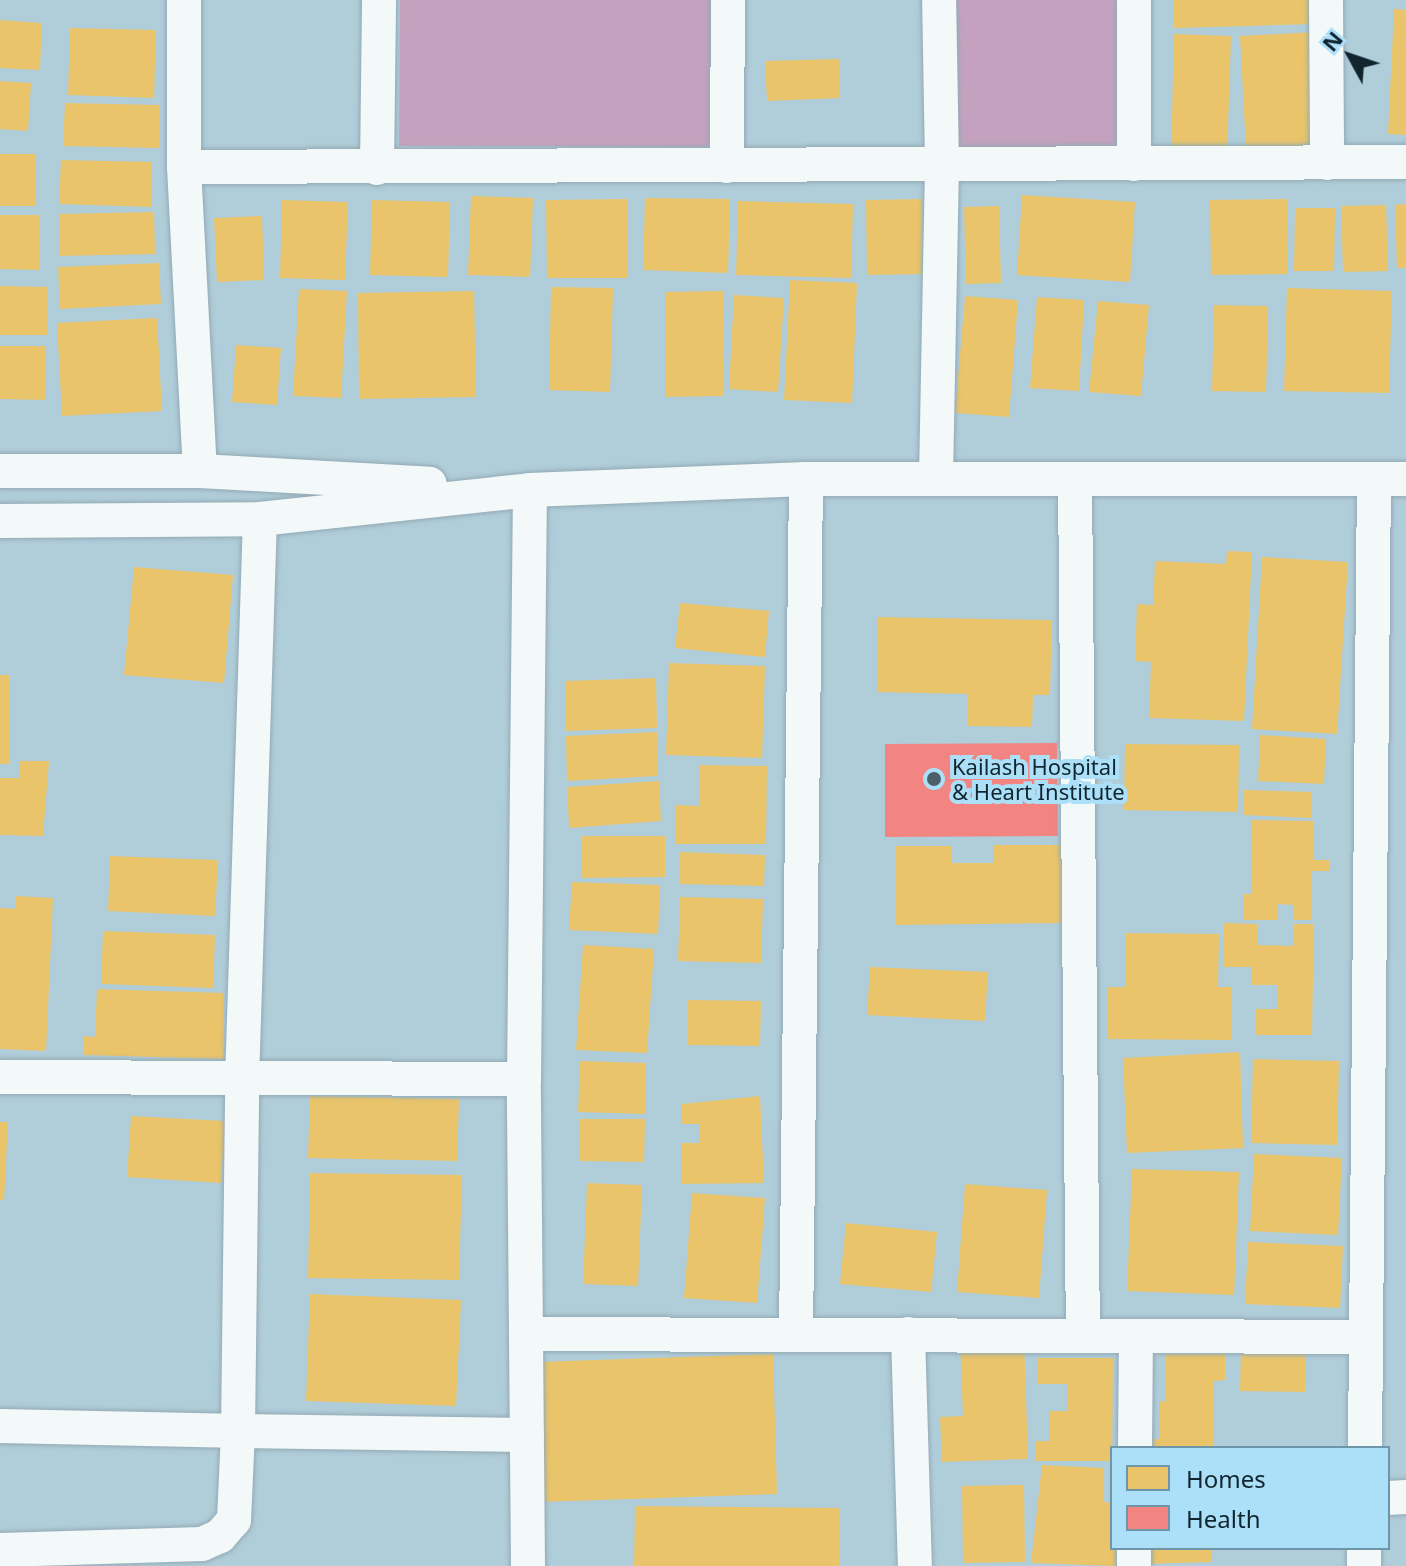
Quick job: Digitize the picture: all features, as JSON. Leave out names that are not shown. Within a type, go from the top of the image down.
[{"type":"street","points":[[184,0],[184,167],[200,471]]},
{"type":"street","points":[[377,168],[379,0]]},
{"type":"street","points":[[727,166],[728,0]]},
{"type":"street","points":[[936,478],[942,165],[939,0]]},
{"type":"street","points":[[1134,0],[1134,164]]},
{"type":"street","points":[[1326,0],[1327,163]]},
{"type":"street","points":[[184,167],[1406,162]]},
{"type":"street","points":[[530,490],[200,471],[12,472],[11,521],[260,519],[530,490],[806,479],[1390,479],[1365,1446]]},
{"type":"street","points":[[796,1335],[806,479]]},
{"type":"street","points":[[1075,479],[1083,1336]]},
{"type":"street","points":[[528,1566],[524,1079],[530,490]]},
{"type":"street","points":[[0,1550],[202,1544],[220,1536],[234,1520],[242,1081],[260,519]]},
{"type":"street","points":[[0,1077],[242,1081],[524,1079]]},
{"type":"street","points":[[526,1334],[1366,1337]]},
{"type":"street","points":[[908,1334],[915,1566]]},
{"type":"street","points":[[1135,1446],[1136,1336]]},
{"type":"street","points":[[0,1426],[527,1435]]},
{"type":"shaded area","points":[[400,0],[723,0],[722,147],[399,146]]},
{"type":"shaded area","points":[[953,0],[1119,0],[1119,149],[954,150]]},
{"type":"building: Homes","points":[[1173,0],[1314,0],[1314,24],[1174,28]]},
{"type":"building: Homes","points":[[1394,9],[1406,10],[1406,135],[1388,134]]},
{"type":"building: Homes","points":[[0,20],[42,23],[40,70],[0,68]]},
{"type":"building: Homes","points":[[70,28],[156,30],[154,98],[68,95]]},
{"type":"building: Homes","points":[[1315,32],[1320,145],[1246,149],[1240,36]]},
{"type":"building: Homes","points":[[1174,34],[1231,36],[1227,156],[1171,154]]},
{"type":"building: Homes","points":[[839,59],[839,98],[767,101],[765,61]]},
{"type":"building: Homes","points":[[0,81],[31,83],[28,131],[0,129]]},
{"type":"building: Homes","points":[[65,103],[160,105],[159,148],[63,146]]},
{"type":"building: Homes","points":[[0,154],[36,154],[36,206],[0,206]]},
{"type":"building: Homes","points":[[61,160],[152,162],[151,207],[59,204]]},
{"type":"building: Homes","points":[[1022,195],[1135,202],[1130,282],[1017,275]]},
{"type":"building: Homes","points":[[471,196],[533,198],[530,277],[468,275]]},
{"type":"building: Homes","points":[[645,198],[730,199],[728,273],[643,270]]},
{"type":"building: Homes","points":[[628,199],[628,278],[547,278],[546,200]]},
{"type":"building: Homes","points":[[922,199],[922,274],[867,275],[866,200]]},
{"type":"building: Homes","points":[[1288,199],[1288,274],[1211,275],[1210,200]]},
{"type":"building: Homes","points":[[282,200],[348,202],[345,280],[280,278]]},
{"type":"building: Homes","points":[[372,200],[450,202],[448,277],[370,275]]},
{"type":"building: Homes","points":[[738,201],[853,204],[851,278],[736,275]]},
{"type":"building: Homes","points":[[1406,204],[1406,268],[1397,268],[1395,205]]},
{"type":"building: Homes","points":[[1386,205],[1388,271],[1343,272],[1341,206]]},
{"type":"building: Homes","points":[[999,206],[1001,283],[966,284],[964,207]]},
{"type":"building: Homes","points":[[1295,208],[1335,208],[1334,271],[1294,271]]},
{"type":"building: Homes","points":[[154,212],[155,254],[59,256],[59,214]]},
{"type":"building: Homes","points":[[0,215],[40,215],[39,270],[0,269]]},
{"type":"building: Homes","points":[[262,216],[264,280],[217,282],[214,218]]},
{"type":"building: Homes","points":[[159,263],[161,304],[60,309],[58,267]]},
{"type":"building: Homes","points":[[790,280],[857,283],[852,403],[784,400]]},
{"type":"building: Homes","points":[[0,286],[48,287],[47,335],[0,335]]},
{"type":"building: Homes","points":[[551,287],[613,288],[610,392],[549,390]]},
{"type":"building: Homes","points":[[1287,288],[1392,291],[1389,393],[1284,391]]},
{"type":"building: Homes","points":[[299,289],[347,291],[341,398],[293,396]]},
{"type":"building: Homes","points":[[474,291],[476,397],[359,399],[358,293]]},
{"type":"building: Homes","points":[[723,291],[723,396],[666,397],[666,292]]},
{"type":"building: Homes","points":[[734,295],[784,298],[778,392],[729,389]]},
{"type":"building: Homes","points":[[965,296],[1018,300],[1009,417],[955,413]]},
{"type":"building: Homes","points":[[1037,297],[1084,300],[1079,391],[1030,388]]},
{"type":"building: Homes","points":[[1098,301],[1149,305],[1141,396],[1089,392]]},
{"type":"building: Homes","points":[[1214,305],[1268,306],[1266,392],[1212,391]]},
{"type":"building: Homes","points":[[157,318],[162,411],[62,416],[57,323]]},
{"type":"building: Homes","points":[[236,345],[281,348],[277,405],[232,402]]},
{"type":"building: Homes","points":[[0,346],[46,346],[45,400],[0,399]]},
{"type":"building: Homes","points":[[1227,551],[1252,552],[1244,721],[1149,718],[1151,662],[1135,661],[1137,604],[1153,605],[1155,561],[1226,564]]},
{"type":"building: Homes","points":[[1262,557],[1348,562],[1337,734],[1252,729]]},
{"type":"building: Homes","points":[[134,567],[233,575],[224,683],[124,675]]},
{"type":"building: Homes","points":[[680,603],[769,611],[765,657],[675,648]]},
{"type":"building: Homes","points":[[878,617],[1052,620],[1050,695],[1033,695],[1032,727],[967,726],[967,694],[877,692]]},
{"type":"building: Homes","points":[[669,663],[765,666],[762,758],[666,755]]},
{"type":"building: Homes","points":[[0,675],[10,675],[10,764],[0,764]]},
{"type":"building: Homes","points":[[656,678],[657,728],[566,731],[565,681]]},
{"type":"building: Homes","points":[[657,732],[658,776],[567,781],[566,736]]},
{"type":"building: Homes","points":[[1260,735],[1326,739],[1324,784],[1258,781]]},
{"type":"building: Homes","points":[[1125,744],[1239,745],[1238,812],[1124,810]]},
{"type":"building: Homes","points":[[20,761],[49,761],[43,836],[0,835],[0,778],[20,778]]},
{"type":"building: Homes","points":[[700,765],[767,766],[766,844],[675,844],[676,805],[699,806]]},
{"type":"building: Homes","points":[[659,781],[661,821],[569,828],[567,787]]},
{"type":"building: Homes","points":[[1244,790],[1312,792],[1311,818],[1243,815]]},
{"type":"building: Homes","points":[[1251,820],[1314,821],[1314,860],[1330,860],[1330,871],[1312,871],[1311,920],[1293,920],[1293,905],[1277,904],[1277,920],[1244,920],[1244,894],[1252,894]]},
{"type":"building: Homes","points":[[582,836],[665,836],[665,877],[581,878]]},
{"type":"building: Homes","points":[[994,845],[1069,845],[1069,923],[896,925],[896,846],[951,846],[951,863],[994,863]]},
{"type":"building: Homes","points":[[680,852],[765,855],[764,886],[679,884]]},
{"type":"building: Homes","points":[[110,856],[218,860],[215,916],[108,911]]},
{"type":"building: Homes","points":[[572,882],[660,885],[658,934],[569,930]]},
{"type":"building: Homes","points":[[16,896],[53,898],[46,1051],[0,1049],[0,908],[16,909]]},
{"type":"building: Homes","points":[[680,897],[763,899],[761,963],[678,961]]},
{"type":"building: Homes","points":[[1224,923],[1258,924],[1258,945],[1294,946],[1294,924],[1314,924],[1312,1035],[1255,1035],[1255,1009],[1277,1009],[1277,985],[1251,985],[1251,967],[1224,967]]},
{"type":"building: Homes","points":[[103,931],[215,935],[213,988],[101,984]]},
{"type":"building: Homes","points":[[1126,933],[1219,934],[1218,987],[1232,987],[1231,1040],[1108,1039],[1108,987],[1125,987]]},
{"type":"building: Homes","points":[[583,945],[654,949],[647,1053],[576,1050]]},
{"type":"building: Homes","points":[[870,967],[988,972],[985,1021],[867,1015]]},
{"type":"building: Homes","points":[[97,989],[224,993],[223,1059],[83,1055],[84,1036],[95,1037]]},
{"type":"building: Homes","points":[[688,1000],[761,1001],[760,1046],[687,1045]]},
{"type":"building: Homes","points":[[1240,1052],[1243,1148],[1127,1153],[1123,1058]]},
{"type":"building: Homes","points":[[1253,1059],[1339,1061],[1337,1145],[1251,1143]]},
{"type":"building: Homes","points":[[580,1061],[646,1063],[645,1114],[578,1112]]},
{"type":"building: Homes","points":[[310,1096],[459,1099],[457,1161],[308,1158]]},
{"type":"building: Homes","points":[[760,1096],[764,1183],[682,1184],[682,1143],[700,1143],[700,1124],[682,1124],[682,1104]]},
{"type":"building: Homes","points":[[131,1116],[225,1121],[221,1183],[127,1177]]},
{"type":"building: Homes","points":[[579,1119],[645,1119],[644,1162],[579,1161]]},
{"type":"building: Homes","points":[[0,1122],[8,1122],[4,1200],[0,1200]]},
{"type":"building: Homes","points":[[1254,1154],[1342,1158],[1338,1235],[1250,1231]]},
{"type":"building: Homes","points":[[1132,1169],[1239,1172],[1234,1295],[1127,1291]]},
{"type":"building: Homes","points":[[310,1173],[462,1175],[459,1280],[308,1278]]},
{"type":"building: Homes","points":[[587,1183],[642,1185],[638,1286],[583,1284]]},
{"type":"building: Homes","points":[[965,1184],[1047,1190],[1039,1298],[957,1292]]},
{"type":"building: Homes","points":[[692,1193],[765,1198],[757,1303],[684,1298]]},
{"type":"building: Homes","points":[[846,1223],[937,1232],[931,1292],[840,1284]]},
{"type":"building: Homes","points":[[1248,1242],[1343,1246],[1340,1308],[1245,1304]]},
{"type":"building: Homes","points":[[310,1294],[461,1300],[456,1406],[306,1401]]},
{"type":"building: Homes","points":[[1024,1340],[1028,1459],[942,1462],[940,1417],[963,1416],[960,1342]]},
{"type":"building: Homes","points":[[1241,1344],[1306,1345],[1305,1392],[1240,1391]]},
{"type":"building: Homes","points":[[773,1354],[777,1494],[540,1502],[536,1362]]},
{"type":"building: Homes","points":[[1165,1354],[1225,1354],[1225,1380],[1213,1381],[1213,1446],[1154,1446],[1154,1439],[1159,1439],[1160,1401],[1165,1402]]},
{"type":"building: Homes","points":[[1037,1358],[1113,1358],[1110,1461],[1036,1461],[1036,1441],[1050,1441],[1050,1411],[1068,1411],[1068,1384],[1037,1384]]},
{"type":"building: Homes","points":[[1042,1465],[1104,1468],[1103,1502],[1110,1502],[1110,1550],[1115,1550],[1116,1566],[1031,1563]]},
{"type":"building: Homes","points":[[1024,1485],[1025,1562],[963,1563],[962,1486]]},
{"type":"building: Homes","points":[[635,1506],[840,1508],[839,1566],[634,1566]]},
{"type":"building: Homes","points":[[1145,1550],[1211,1550],[1211,1562],[1145,1564]]},
{"type":"building: Health","points":[[1057,743],[1058,836],[885,837],[885,744]]},
{"type":"place","name":"Kailash Hospital & Heart Institute","points":[[934,779]]}]
